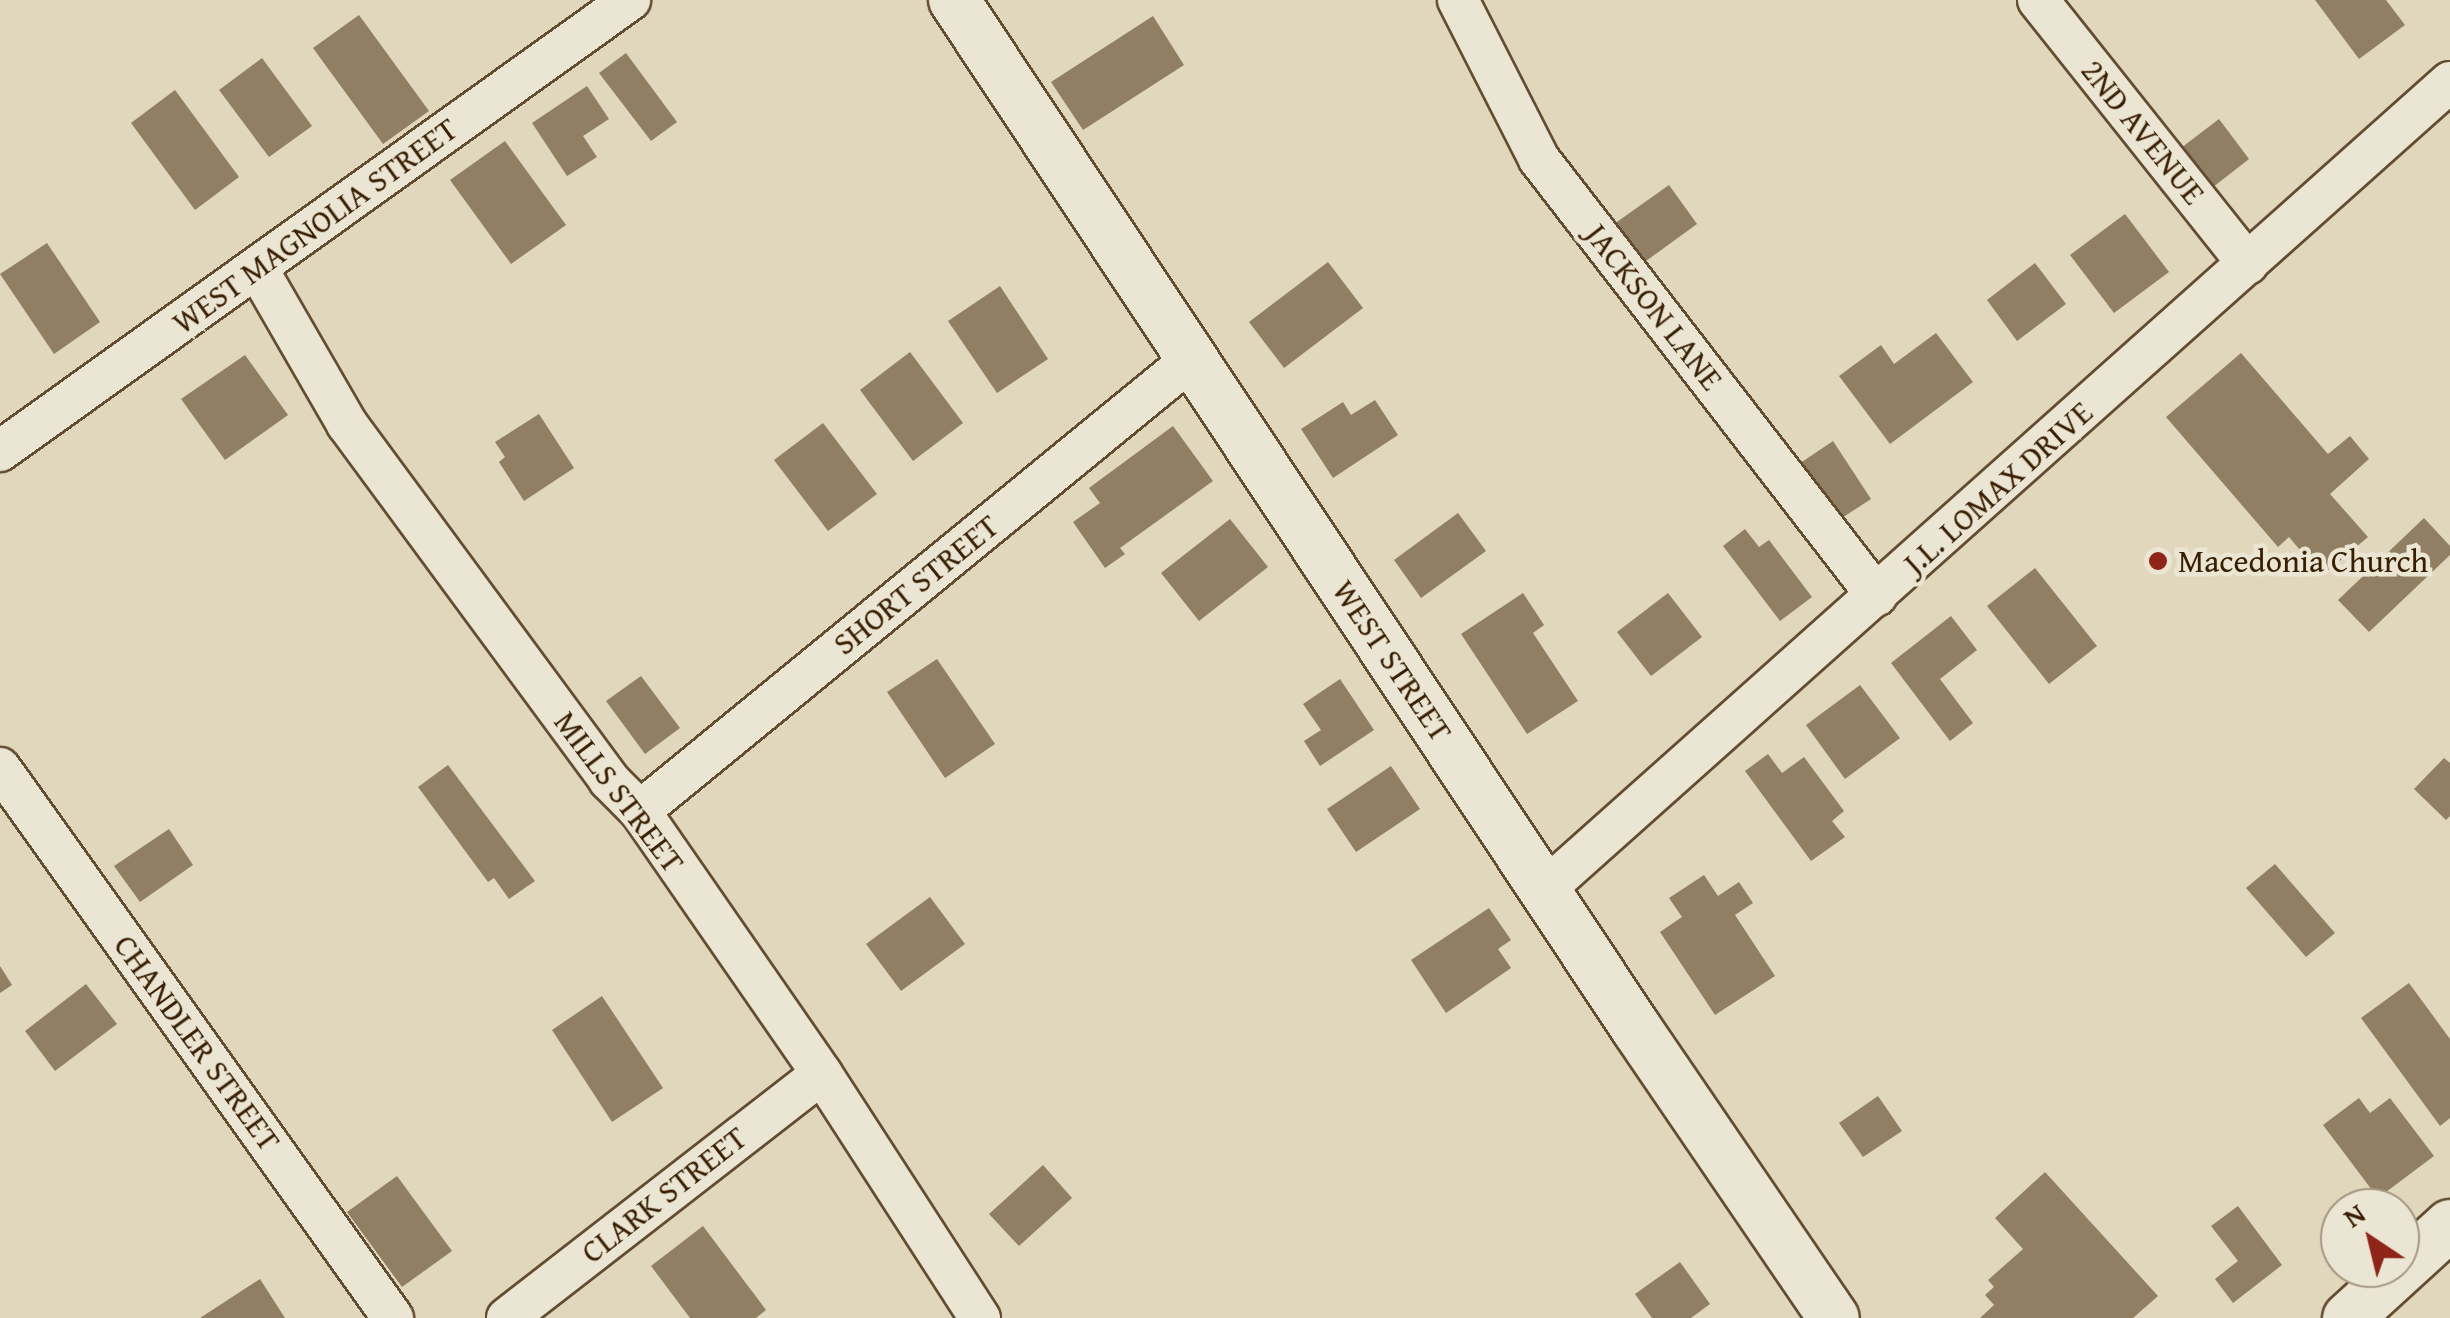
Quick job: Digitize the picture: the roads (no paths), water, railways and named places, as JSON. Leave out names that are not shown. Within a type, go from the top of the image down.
[{"type":"street","name":"WEST MAGNOLIA STREET","points":[[0,451],[630,0]]},
{"type":"street","name":"WEST STREET","points":[[954,0],[1544,890],[1834,1318]]},
{"type":"street","name":"JACKSON LANE","points":[[1458,0],[1540,159],[1878,596]]},
{"type":"street","name":"2ND AVENUE","points":[[2038,0],[2248,264]]},
{"type":"street","name":"J.L. LOMAX DRIVE","points":[[1544,890],[2450,82]]},
{"type":"street","name":"MILLS STREET","points":[[257,268],[346,424],[609,780],[640,811],[822,1074],[980,1318]]},
{"type":"street","name":"SHORT STREET","points":[[640,811],[1192,360]]},
{"type":"street","name":"CHANDLER STREET","points":[[0,768],[394,1318]]},
{"type":"street","name":"CLARK STREET","points":[[507,1318],[822,1074]]},
{"type":"street","points":[[2348,1318],[2450,1225]]},
{"type":"place","name":"Macedonia Church","points":[[2158,561]]}]
